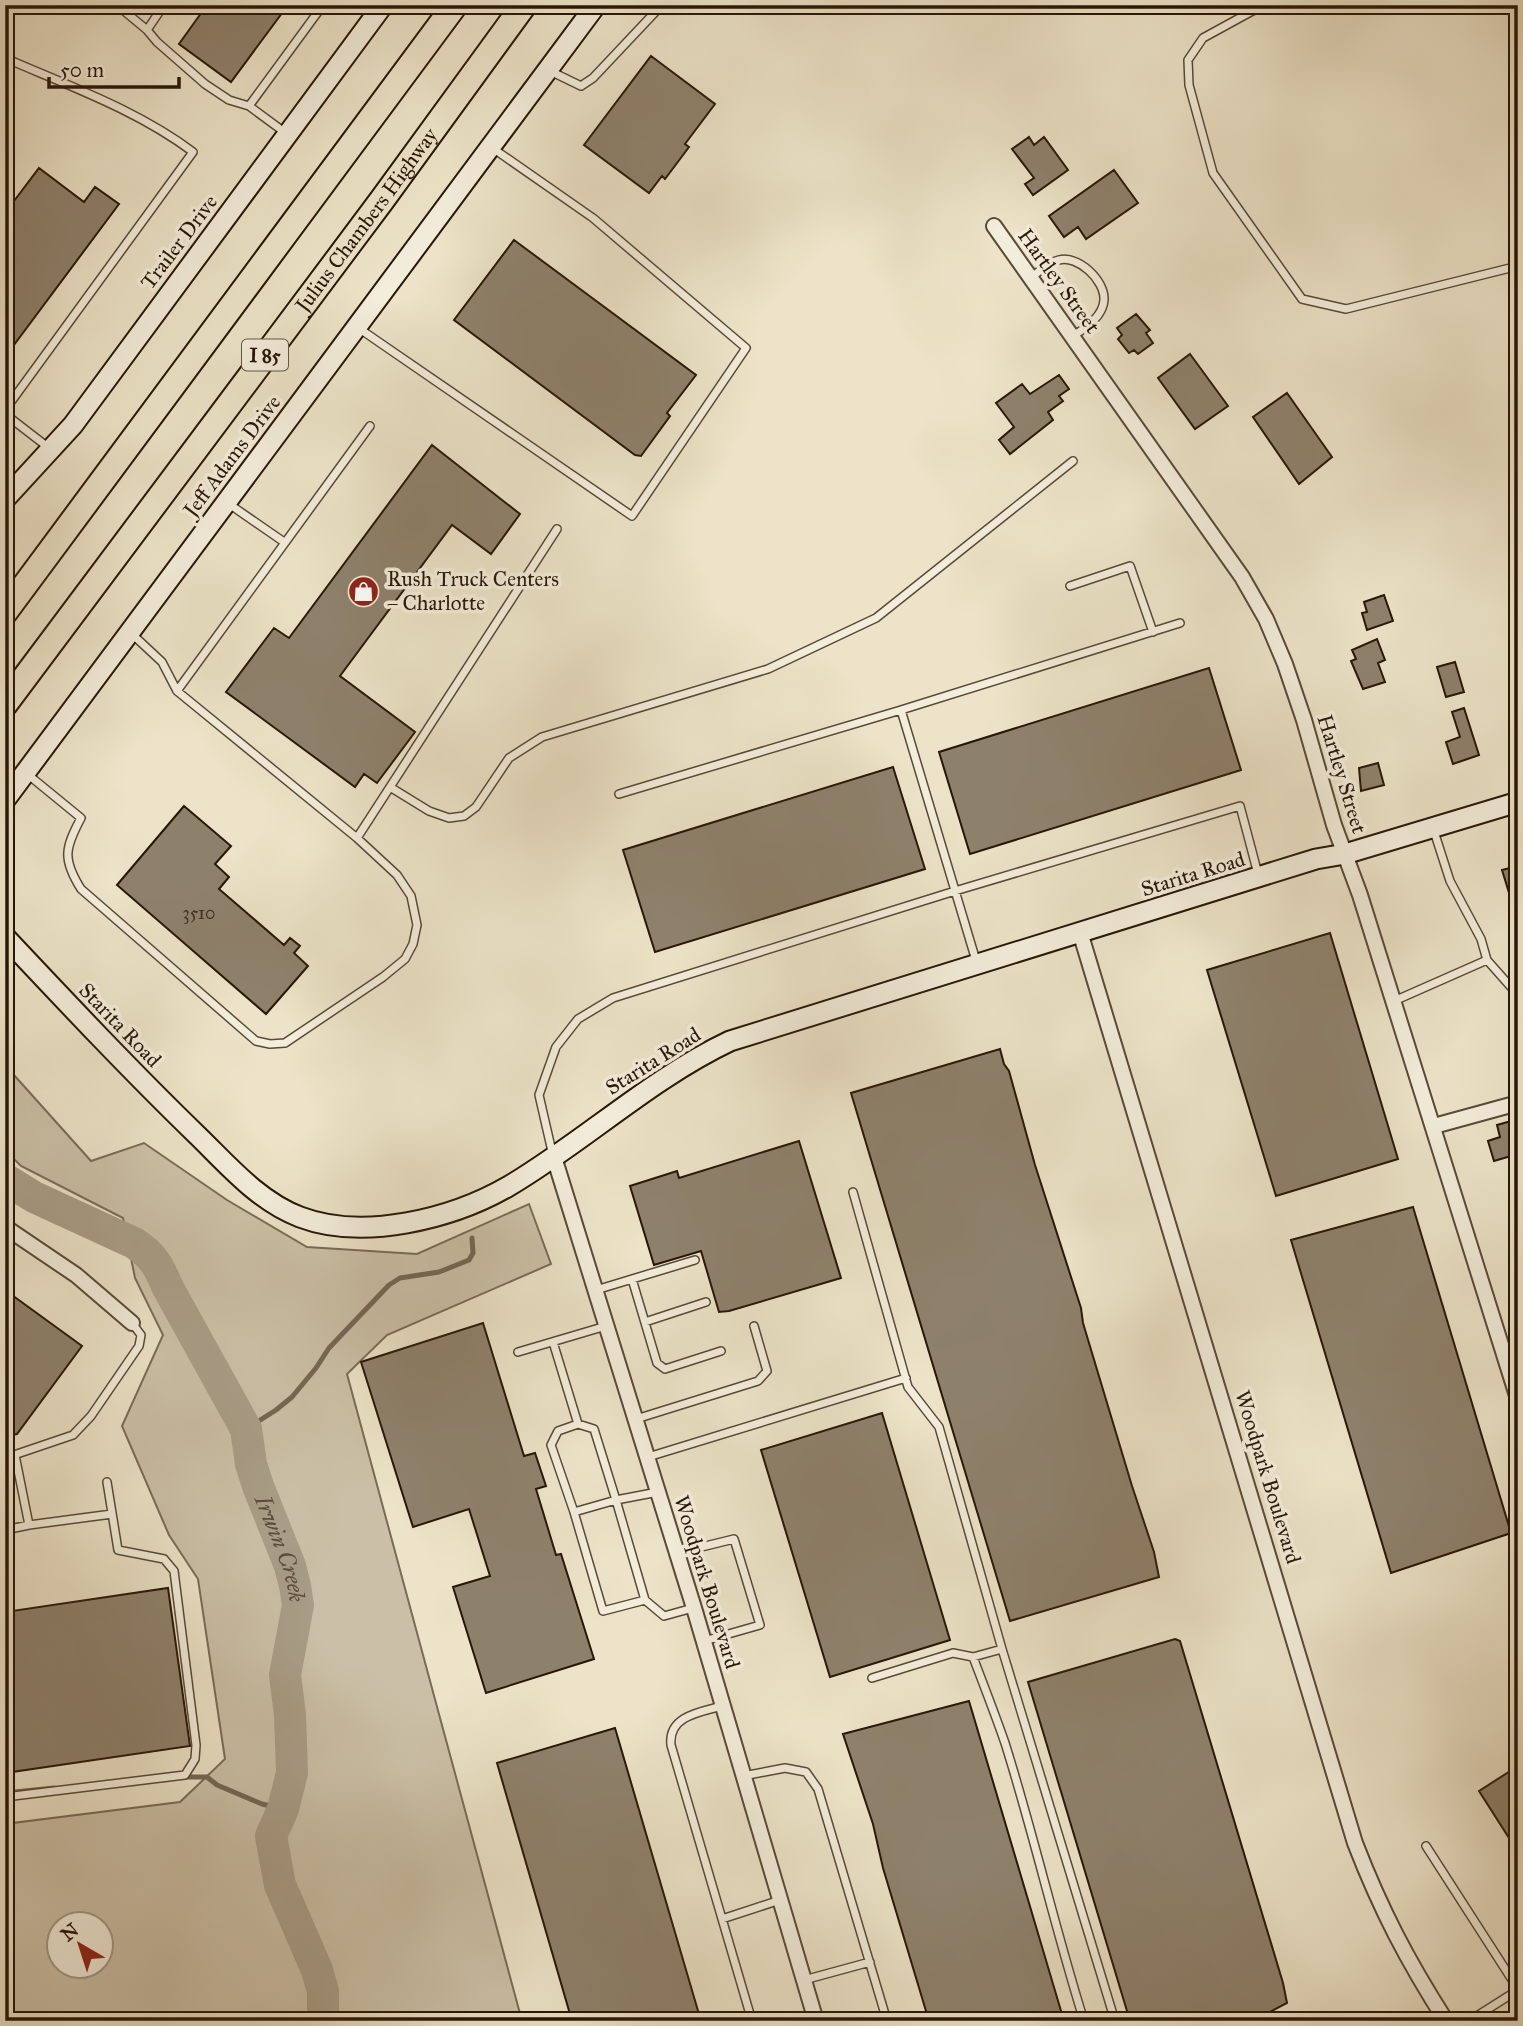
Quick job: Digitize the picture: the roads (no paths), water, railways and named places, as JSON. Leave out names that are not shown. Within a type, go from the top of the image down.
[{"type":"highway","name":"I 85","points":[[5,612],[455,5]]},
{"type":"highway","name":"Julius Chambers Highway","points":[[5,704],[390,189],[524,5]]},
{"type":"street","name":"Trailer Drive","points":[[5,499],[73,425],[383,5]]},
{"type":"street","name":"Jeff Adams Drive","points":[[5,800],[596,5]]},
{"type":"street","name":"Hartley Street","points":[[994,226],[1242,577],[1266,620],[1285,664],[1304,720],[1334,825],[1394,1001],[1518,1399]]},
{"type":"street","name":"Starita Road","points":[[5,937],[135,1074],[250,1186],[272,1203],[297,1216],[337,1227],[369,1227],[404,1223],[473,1203],[506,1187],[554,1157],[683,1065],[730,1041],[1316,859],[1345,854],[1518,802]]},
{"type":"street","name":"Woodpark Boulevard","points":[[1080,932],[1355,1843],[1387,1921],[1413,1971],[1446,2021]]},
{"type":"street","points":[[1434,1126],[1518,1103]]},
{"type":"street","name":"Woodpark Boulevard","points":[[554,1157],[694,1608],[816,2021]]},
{"type":"street","points":[[5,1227],[76,1275],[132,1323]]},
{"type":"lane","points":[[117,5],[205,84],[229,100],[249,106],[288,134]]},
{"type":"lane","points":[[147,30],[164,5]]},
{"type":"lane","points":[[249,106],[323,5]]},
{"type":"lane","points":[[548,70],[581,86],[593,78],[659,5]]},
{"type":"lane","points":[[1275,5],[1256,9],[1203,38],[1188,60],[1189,85],[1213,173],[1302,299],[1346,309],[1518,266]]},
{"type":"lane","points":[[5,58],[106,102],[164,131],[193,152],[5,412],[52,450]]},
{"type":"lane","points":[[356,327],[632,516],[746,348],[593,218],[491,147]]},
{"type":"lane","points":[[1031,278],[1051,263],[1061,259],[1074,260],[1087,269],[1099,285],[1104,299],[1097,316],[1073,337]]},
{"type":"lane","points":[[177,691],[370,426]]},
{"type":"lane","points":[[390,787],[429,811],[449,818],[464,816],[476,807],[509,758],[542,737],[768,669],[876,618],[1073,461]]},
{"type":"lane","points":[[226,501],[284,542]]},
{"type":"lane","points":[[357,838],[557,528]]},
{"type":"lane","points":[[1070,586],[1130,566],[1153,632]]},
{"type":"lane","points":[[619,794],[1180,623]]},
{"type":"lane","points":[[25,773],[81,818],[70,838],[66,855],[69,870],[80,889],[256,1041],[285,1043],[383,977],[405,959],[413,944],[417,925],[411,896],[397,875],[357,838],[177,691],[162,662],[129,632]]},
{"type":"lane","points":[[901,710],[977,964]]},
{"type":"lane","points":[[554,1157],[539,1096],[556,1047],[578,1020],[613,998],[955,891],[1240,806],[1259,877]]},
{"type":"lane","points":[[1433,828],[1450,881],[1481,939],[1487,960],[1518,995]]},
{"type":"lane","points":[[1394,1001],[1487,960]]},
{"type":"lane","points":[[853,1192],[908,1387],[939,1427],[1002,1649],[1115,2021]]},
{"type":"lane","points":[[595,1291],[695,1260]]},
{"type":"lane","points":[[632,1279],[657,1363],[664,1369],[721,1351]]},
{"type":"lane","points":[[645,1322],[706,1302]]},
{"type":"lane","points":[[29,1525],[9,1456],[73,1435],[91,1416],[139,1346],[141,1335],[132,1323]]},
{"type":"lane","points":[[518,1352],[606,1326]]},
{"type":"lane","points":[[635,1420],[758,1381],[767,1371],[754,1326]]},
{"type":"lane","points":[[553,1342],[578,1424]]},
{"type":"lane","points":[[647,1458],[906,1378]]},
{"type":"lane","points":[[645,1600],[603,1611],[551,1445],[558,1431],[578,1424],[594,1429],[645,1600],[664,1616],[694,1608]]},
{"type":"lane","points":[[5,1797],[185,1775],[195,1759],[196,1745],[174,1571],[163,1559],[118,1550],[107,1482]]},
{"type":"lane","points":[[574,1512],[658,1492]]},
{"type":"lane","points":[[5,1530],[112,1514]]},
{"type":"lane","points":[[677,1553],[734,1539],[760,1625],[704,1641]]},
{"type":"lane","points":[[872,1678],[953,1653],[973,1657],[1002,1649]]},
{"type":"lane","points":[[973,1657],[1004,1741],[1084,2021]]},
{"type":"lane","points":[[722,1706],[691,1715],[676,1724],[670,1734],[671,1745],[752,2021]]},
{"type":"lane","points":[[743,1776],[785,1768],[806,1772],[818,1789],[887,2021]]},
{"type":"lane","points":[[1426,1846],[1518,1990],[1469,2021]]},
{"type":"lane","points":[[722,1919],[780,1900]]},
{"type":"lane","points":[[804,1980],[870,1962]]},
{"type":"waterway","name":"Irwin Creek","points":[[5,1179],[34,1197],[134,1243],[151,1257],[246,1429],[251,1464],[290,1566],[298,1605],[285,1675],[290,1715],[292,1773],[283,1809],[271,1836],[280,1885],[317,1970],[323,1991],[323,2021]]},
{"type":"waterway","points":[[246,1429],[292,1397],[329,1348],[389,1285],[400,1278],[439,1272],[469,1260],[473,1253],[472,1238]]},
{"type":"waterway","points":[[182,1777],[207,1777],[217,1785],[262,1804],[283,1809]]},
{"type":"waterway","points":[[5,1793],[54,1788]]},
{"type":"place","name":"Rush Truck Centers – Charlotte","points":[[364,591]]}]
